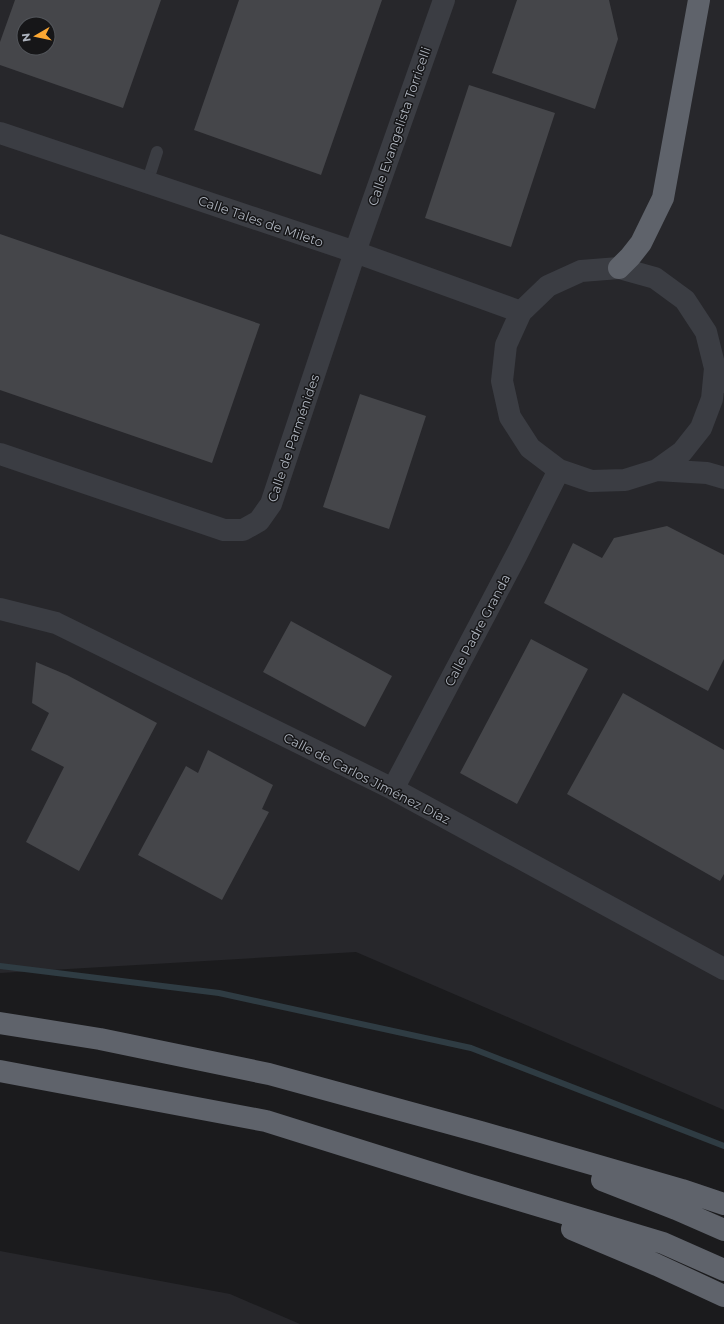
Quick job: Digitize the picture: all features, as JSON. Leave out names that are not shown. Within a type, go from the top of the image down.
[{"type":"highway","points":[[618,268],[630,257],[641,243],[663,198],[699,0]]},
{"type":"highway","points":[[0,1023],[100,1039],[269,1074],[482,1132],[682,1190],[724,1204]]},
{"type":"highway","points":[[0,1071],[266,1122],[664,1243],[724,1270]]},
{"type":"highway","points":[[482,1132],[676,1209],[724,1230]]},
{"type":"highway","points":[[470,1185],[657,1264],[724,1296]]},
{"type":"street","name":"Calle Evangelista Torricelli","points":[[355,252],[444,0]]},
{"type":"street","name":"Calle Tales de Mileto","points":[[0,133],[355,252],[521,312]]},
{"type":"street","name":"Calle de Parménides","points":[[0,454],[224,530],[243,530],[259,521],[271,504],[355,252]]},
{"type":"street","points":[[618,268],[655,278],[685,300],[706,332],[719,375],[701,428],[682,452],[657,470],[625,480],[591,480],[559,470],[530,448],[510,417],[502,381],[506,345],[521,312],[548,286],[582,271],[618,268]]},
{"type":"street","name":"Calle Padre Granda","points":[[393,789],[517,554],[559,470]]},
{"type":"street","points":[[657,470],[707,472],[724,478]]},
{"type":"street","name":"Calle de Carlos Jiménez Díaz","points":[[0,609],[56,623],[393,789],[724,970]]},
{"type":"lane","points":[[147,183],[157,152]]},
{"type":"shaded area","points":[[0,0],[724,0],[724,1110],[356,952],[0,973]]},
{"type":"shaded area","points":[[0,1251],[230,1294],[300,1324],[0,1324]]},
{"type":"building","points":[[15,0],[161,0],[123,108],[0,65],[0,42]]},
{"type":"building","points":[[239,0],[382,0],[321,175],[194,130]]},
{"type":"building","points":[[517,0],[609,0],[618,39],[595,109],[492,73]]},
{"type":"building","points":[[469,85],[555,113],[511,247],[425,218]]},
{"type":"building","points":[[0,234],[260,324],[212,463],[0,390]]},
{"type":"building","points":[[360,394],[426,416],[389,529],[323,507]]},
{"type":"building","points":[[667,526],[724,555],[724,659],[708,691],[544,603],[573,543],[602,558],[614,538]]},
{"type":"building","points":[[291,621],[392,676],[365,727],[263,672]]},
{"type":"building","points":[[531,639],[588,669],[517,804],[460,773]]},
{"type":"building","points":[[36,662],[67,675],[157,723],[79,871],[26,842],[64,767],[31,750],[49,713],[32,703]]},
{"type":"building","points":[[623,693],[724,750],[724,874],[720,881],[567,794]]},
{"type":"building","points":[[208,750],[273,785],[262,809],[269,812],[222,900],[138,855],[186,766],[198,773]]},
{"type":"waterway","points":[[0,966],[219,993],[471,1048],[724,1146]]}]
